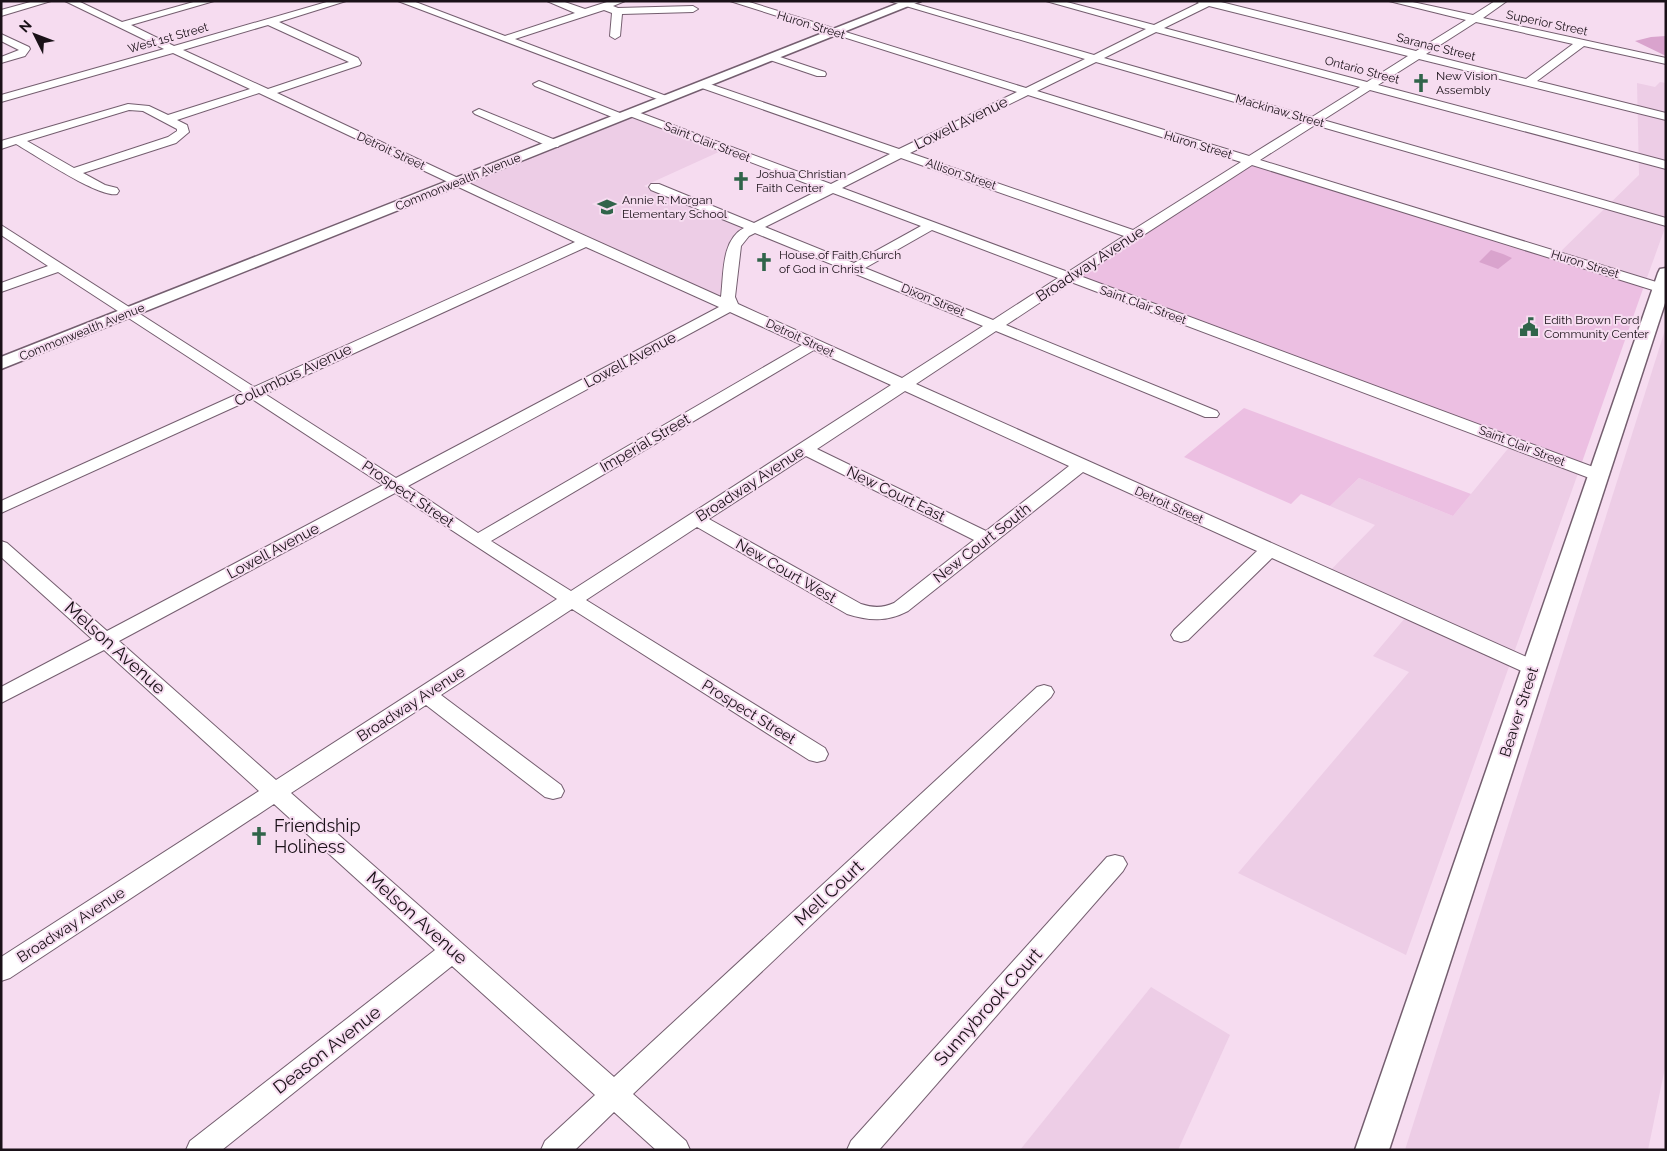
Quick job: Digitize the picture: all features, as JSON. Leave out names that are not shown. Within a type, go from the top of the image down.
[{"type":"main road","name":"Commonwealth Avenue","points":[[1,364],[703,85],[905,2]]},
{"type":"main road","name":"Beaver Street","points":[[1372,1150],[1663,281]]},
{"type":"street","points":[[1,13],[46,1]]},
{"type":"street","points":[[74,3],[95,1]]},
{"type":"street","points":[[121,25],[209,1]]},
{"type":"street","name":"West 1st Street","points":[[1,99],[342,1]]},
{"type":"street","name":"Saint Clair Street","points":[[403,1],[665,100]]},
{"type":"street","points":[[552,1],[585,13]]},
{"type":"street","name":"Huron Street","points":[[735,1],[1250,161],[1663,281]]},
{"type":"street","name":"Ontario Street","points":[[1051,1],[1666,165]]},
{"type":"street","name":"Superior Street","points":[[1394,1],[1666,61]]},
{"type":"street","name":"Broadway Avenue","points":[[1,970],[1134,235],[1502,1]]},
{"type":"street","name":"Mackinaw Street","points":[[905,2],[1666,222]]},
{"type":"street","name":"Lowell Avenue","points":[[1,696],[731,306],[728,297],[734,245],[744,233],[1207,2]]},
{"type":"street","name":"Saranac Street","points":[[1207,2],[1666,117]]},
{"type":"street","name":"Detroit Street","points":[[74,3],[585,242],[1533,668]]},
{"type":"street","points":[[614,36],[618,6]]},
{"type":"street","points":[[505,39],[604,7],[692,9]]},
{"type":"street","points":[[168,119],[356,63],[354,60],[270,22]]},
{"type":"street","points":[[1,37],[22,47],[25,51],[1,60]]},
{"type":"street","points":[[1528,83],[1581,43]]},
{"type":"street","points":[[772,57],[821,74]]},
{"type":"street","points":[[539,84],[626,115]]},
{"type":"street","name":"Allison Street","points":[[703,85],[1134,235]]},
{"type":"street","points":[[1,145],[128,107],[145,108],[183,127],[183,132],[172,140],[73,172]]},
{"type":"street","points":[[479,112],[554,144]]},
{"type":"street","name":"Saint Clair Street","points":[[626,115],[831,188],[1598,475]]},
{"type":"street","points":[[17,140],[101,188],[113,191]]},
{"type":"street","name":"Dixon Street","points":[[655,187],[1211,414]]},
{"type":"street","points":[[855,268],[932,226]]},
{"type":"street","name":"Prospect Street","points":[[2,230],[478,541],[817,754]]},
{"type":"street","name":"Columbus Avenue","points":[[1,508],[585,242]]},
{"type":"street","points":[[1,288],[58,267]]},
{"type":"street","name":"Imperial Street","points":[[478,541],[812,344]]},
{"type":"street","name":"New Court East","points":[[805,449],[987,539]]},
{"type":"street","name":"New Court South","points":[[879,615],[891,613],[901,607],[1081,465]]},
{"type":"street","name":"New Court West","points":[[696,519],[854,609],[879,615]]},
{"type":"street","name":"Melson Avenue","points":[[1,547],[676,1150]]},
{"type":"street","points":[[1181,635],[1269,550]]},
{"type":"street","name":"Mell Court","points":[[614,1095],[1044,692]]},
{"type":"street","points":[[426,694],[553,792]]},
{"type":"street","name":"Sunnybrook Court","points":[[861,1150],[1115,864]]},
{"type":"street","name":"Deason Avenue","points":[[200,1150],[453,951]]},
{"type":"street","points":[[556,1150],[614,1095]]},
{"type":"shaded area","points":[[1660,82],[1666,83],[1666,225],[1644,286],[1555,257],[1639,175],[1637,83],[1655,87]]},
{"type":"shaded area","name":"Annie R. Morgan Elementary School","points":[[632,117],[721,151],[644,186],[749,228],[735,235],[731,241],[724,300],[466,184]]},
{"type":"shaded area","points":[[1252,164],[1644,286],[1581,465],[1078,277]]},
{"type":"shaded area","points":[[1666,327],[1666,1063],[1648,1150],[1405,1150]]},
{"type":"shaded area","points":[[1244,408],[1471,494],[1453,516],[1359,478],[1330,506],[1301,494],[1291,504],[1184,457]]},
{"type":"shaded area","points":[[1515,440],[1581,465],[1406,955],[1238,873],[1409,672],[1373,656],[1405,618],[1321,580],[1375,525],[1330,506],[1359,478],[1453,516]]},
{"type":"shaded area","points":[[1151,987],[1230,1035],[1178,1150],[1020,1150]]},
{"type":"building","points":[[1666,36],[1666,56],[1635,41],[1651,37]]},
{"type":"building","points":[[1491,250],[1512,258],[1498,269],[1479,262]]},
{"type":"place","name":"New Vision Assembly","points":[[1421,83]]},
{"type":"place","name":"Joshua Christian Faith Center","points":[[741,181]]},
{"type":"place","name":"Annie R. Morgan Elementary School","points":[[607,207]]},
{"type":"place","name":"House of Faith Church of God in Christ","points":[[764,262]]},
{"type":"place","name":"Edith Brown Ford Community Center","points":[[1529,327]]},
{"type":"place","name":"Friendship Holiness","points":[[259,836]]}]
